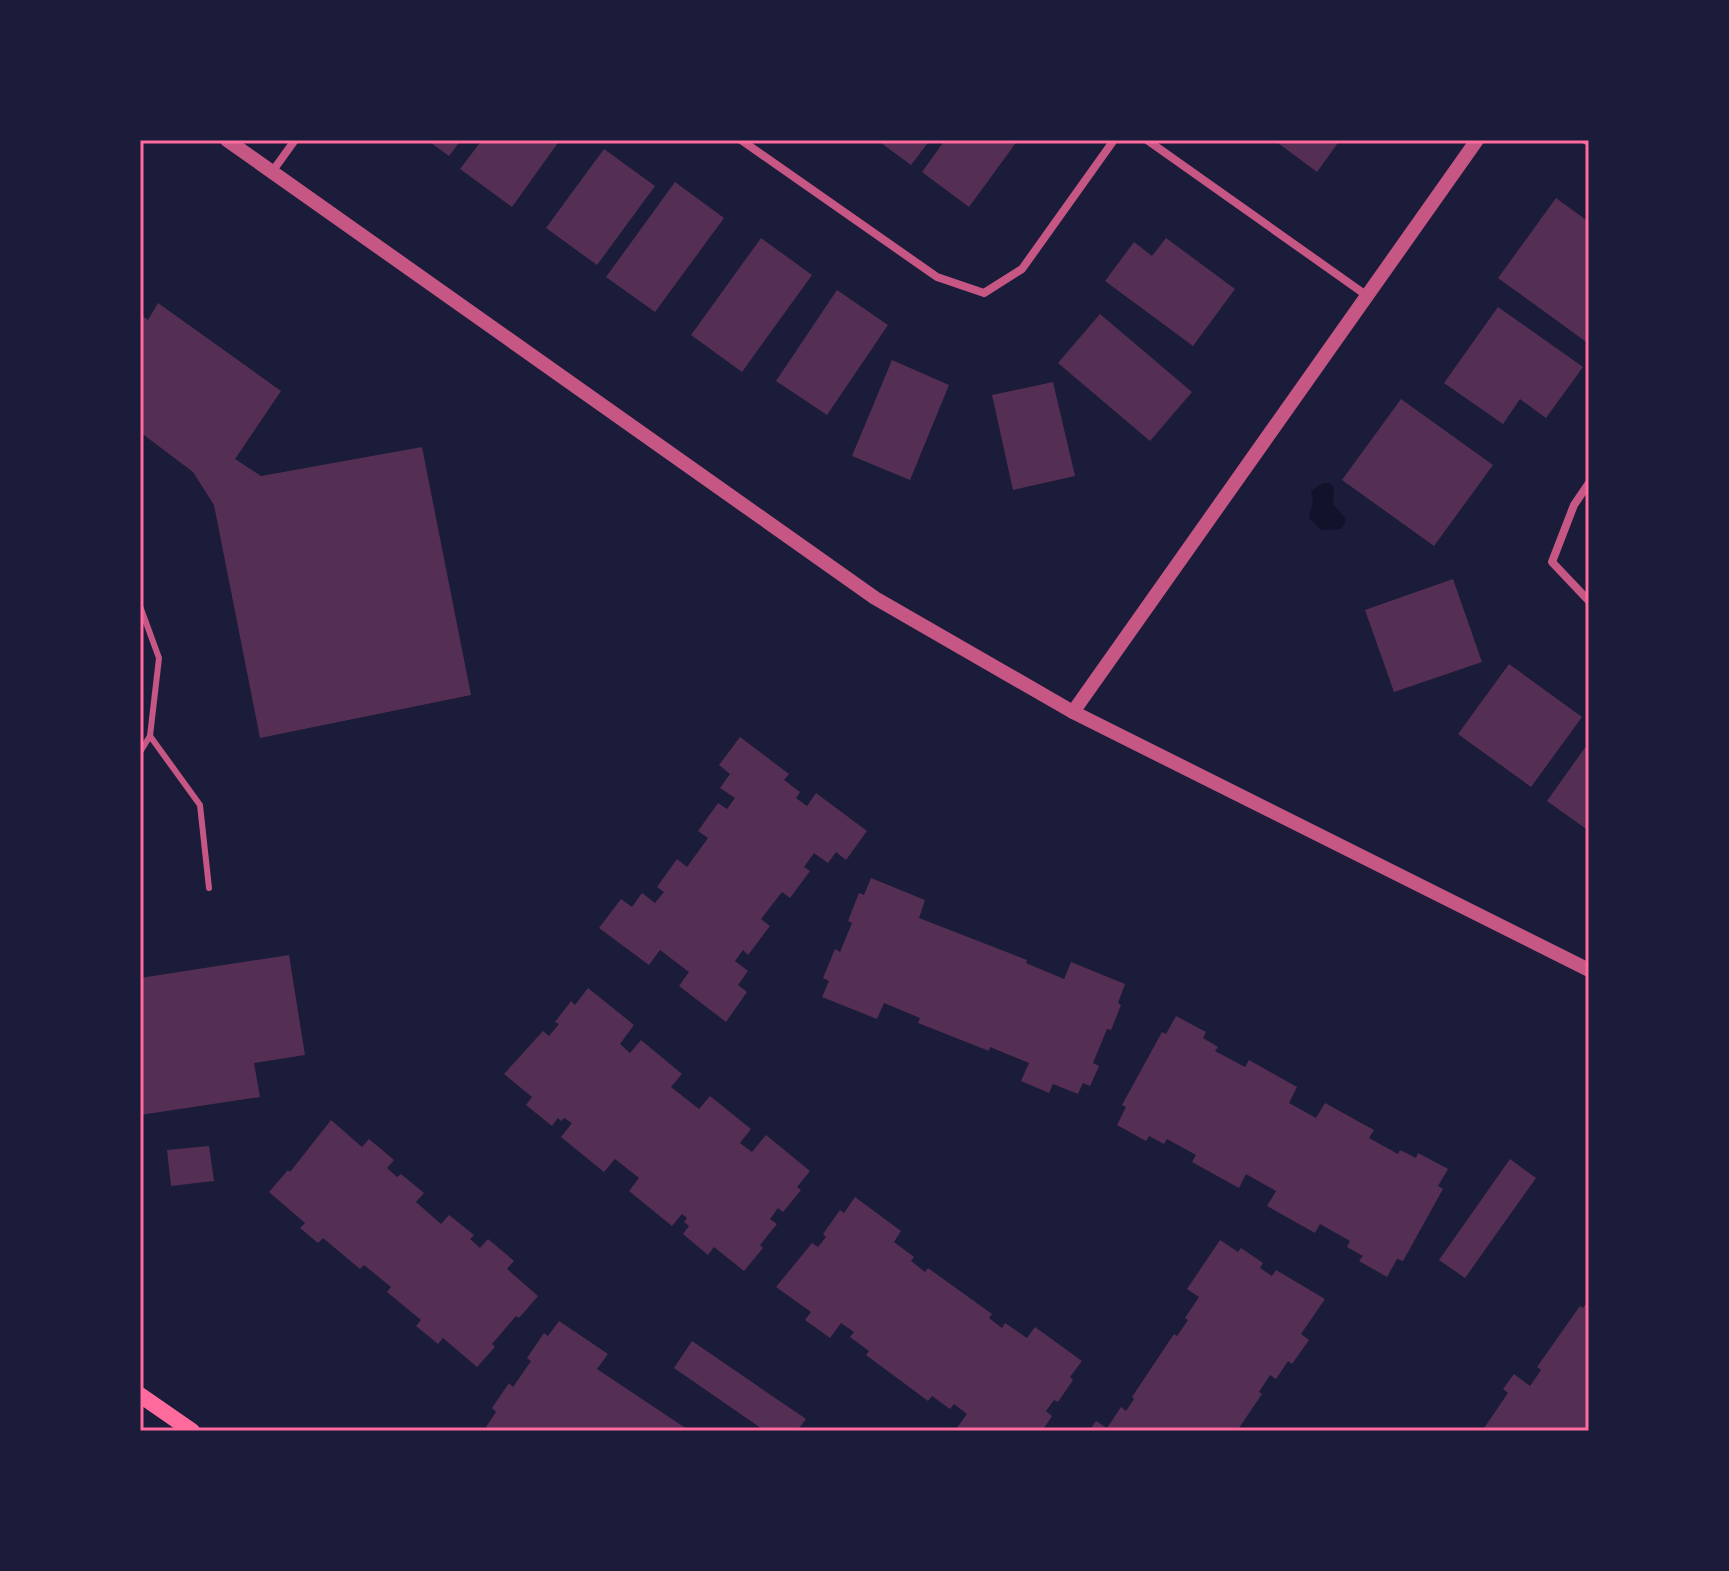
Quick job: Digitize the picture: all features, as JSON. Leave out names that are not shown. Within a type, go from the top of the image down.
[{"type":"main road","points":[[140,1395],[192,1431]]},
{"type":"street","points":[[227,140],[875,598],[1073,712],[1589,970]]},
{"type":"street","points":[[272,172],[295,140]]},
{"type":"street","points":[[741,140],[937,277],[984,293],[1022,269],[1114,140]]},
{"type":"street","points":[[1147,140],[1366,295]]},
{"type":"street","points":[[1073,712],[1477,140]]},
{"type":"street","points":[[1589,483],[1574,505],[1552,562],[1589,601]]},
{"type":"lane","points":[[140,606],[159,658],[150,736],[140,752]]},
{"type":"lane","points":[[150,736],[200,805],[209,888]]},
{"type":"shaded area","points":[[1323,483],[1334,487],[1333,504],[1345,518],[1341,529],[1321,530],[1309,518],[1313,502],[1311,491]]},
{"type":"building","points":[[427,140],[461,140],[449,156]]},
{"type":"building","points":[[482,140],[560,140],[512,207],[460,169]]},
{"type":"building","points":[[877,140],[930,140],[911,165]]},
{"type":"building","points":[[945,140],[1018,140],[969,207],[922,172]]},
{"type":"building","points":[[1274,140],[1340,140],[1317,172]]},
{"type":"building","points":[[604,149],[655,186],[597,265],[546,228]]},
{"type":"building","points":[[675,182],[724,218],[655,312],[606,277]]},
{"type":"building","points":[[1556,198],[1589,222],[1589,344],[1498,278]]},
{"type":"building","points":[[761,238],[812,275],[742,372],[691,335]]},
{"type":"building","points":[[1166,238],[1235,289],[1193,346],[1105,281],[1134,242],[1152,256]]},
{"type":"building","points":[[837,290],[888,325],[827,415],[776,381]]},
{"type":"building","points":[[158,303],[281,391],[235,459],[261,476],[422,447],[471,695],[260,738],[214,505],[193,472],[140,432],[140,314],[148,320]]},
{"type":"building","points":[[1498,307],[1583,367],[1546,418],[1520,399],[1503,424],[1444,383]]},
{"type":"building","points":[[1100,314],[1192,392],[1150,441],[1058,363]]},
{"type":"building","points":[[892,360],[949,385],[910,480],[852,456]]},
{"type":"building","points":[[1053,382],[1075,476],[1013,490],[992,395]]},
{"type":"building","points":[[1401,399],[1493,465],[1434,546],[1342,480]]},
{"type":"building","points":[[1453,579],[1482,662],[1394,692],[1365,610]]},
{"type":"building","points":[[1509,664],[1582,717],[1531,787],[1458,734]]},
{"type":"building","points":[[740,737],[789,774],[784,780],[800,792],[796,798],[807,806],[816,793],[867,831],[846,860],[836,852],[828,863],[814,853],[804,867],[810,871],[790,898],[782,892],[761,919],[770,926],[748,955],[743,950],[735,961],[748,971],[738,985],[747,992],[726,1022],[679,986],[689,972],[660,950],[649,965],[599,928],[621,899],[632,907],[642,893],[655,903],[664,892],[657,887],[677,859],[687,867],[708,838],[698,831],[718,803],[727,809],[735,798],[720,788],[730,774],[719,765]]},
{"type":"building","points":[[1589,742],[1589,831],[1547,801]]},
{"type":"building","points":[[871,878],[925,900],[919,918],[1027,960],[1026,963],[1064,979],[1071,962],[1125,984],[1111,1030],[1107,1029],[1093,1063],[1099,1066],[1090,1086],[1083,1083],[1078,1094],[1053,1084],[1049,1093],[1021,1081],[1029,1063],[918,1023],[920,1018],[884,1003],[877,1019],[822,997],[829,981],[823,978],[835,949],[840,952],[852,923],[848,921],[859,893],[864,895]]},
{"type":"building","points":[[289,955],[305,1055],[254,1063],[260,1097],[140,1115],[140,978]]},
{"type":"building","points":[[588,988],[634,1025],[620,1044],[630,1053],[641,1040],[682,1074],[671,1087],[699,1109],[710,1096],[751,1129],[740,1143],[752,1152],[766,1135],[810,1171],[797,1187],[801,1190],[783,1212],[778,1208],[770,1219],[777,1224],[744,1271],[714,1247],[708,1255],[683,1234],[689,1226],[682,1214],[672,1226],[629,1191],[639,1178],[615,1159],[604,1172],[561,1137],[572,1123],[558,1118],[552,1126],[526,1105],[532,1097],[504,1074],[543,1031],[549,1036],[571,1001],[575,1005]]},
{"type":"building","points":[[1176,1016],[1206,1032],[1203,1038],[1218,1047],[1215,1051],[1245,1067],[1249,1060],[1297,1087],[1289,1103],[1316,1118],[1325,1103],[1374,1130],[1369,1138],[1398,1154],[1400,1150],[1416,1158],[1418,1153],[1448,1169],[1438,1186],[1443,1189],[1403,1261],[1397,1259],[1387,1277],[1359,1261],[1363,1256],[1347,1247],[1350,1241],[1320,1224],[1315,1233],[1267,1206],[1276,1191],[1246,1174],[1239,1188],[1192,1162],[1196,1155],[1167,1139],[1164,1144],[1149,1136],[1146,1141],[1117,1125],[1126,1107],[1122,1105],[1162,1032],[1166,1034]]},
{"type":"building","points":[[331,1120],[362,1147],[369,1139],[394,1160],[387,1168],[397,1177],[401,1174],[424,1193],[416,1202],[441,1224],[449,1215],[474,1235],[470,1239],[480,1248],[488,1239],[514,1261],[507,1269],[538,1296],[519,1318],[516,1316],[477,1367],[443,1338],[438,1344],[416,1326],[421,1320],[387,1292],[391,1287],[364,1265],[360,1269],[323,1238],[318,1243],[300,1228],[305,1223],[269,1192],[288,1170],[290,1172]]},
{"type":"building","points":[[209,1146],[214,1181],[171,1186],[167,1150]]},
{"type":"building","points":[[1510,1159],[1536,1178],[1465,1278],[1439,1260]]},
{"type":"building","points":[[855,1197],[901,1231],[894,1242],[914,1257],[911,1261],[925,1272],[928,1268],[992,1314],[989,1318],[1002,1328],[1005,1323],[1027,1338],[1035,1327],[1082,1361],[1058,1402],[1054,1400],[1046,1411],[1052,1416],[1042,1431],[959,1431],[956,1429],[967,1414],[954,1404],[950,1409],[932,1396],[928,1401],[866,1355],[869,1351],[850,1337],[854,1332],[841,1323],[830,1338],[805,1320],[811,1312],[776,1287],[812,1243],[818,1247],[840,1210],[844,1213]]},
{"type":"building","points":[[1220,1240],[1238,1252],[1241,1248],[1263,1263],[1260,1268],[1272,1276],[1276,1270],[1325,1299],[1301,1334],[1309,1340],[1292,1364],[1288,1361],[1276,1379],[1270,1375],[1259,1392],[1262,1394],[1237,1431],[1089,1431],[1096,1421],[1107,1428],[1121,1407],[1126,1411],[1174,1334],[1177,1336],[1188,1320],[1185,1318],[1199,1297],[1187,1289]]},
{"type":"building","points":[[1589,1300],[1589,1431],[1482,1431],[1508,1393],[1503,1389],[1514,1374],[1530,1386],[1541,1370],[1537,1367],[1580,1306],[1583,1308]]},
{"type":"building","points":[[559,1321],[608,1354],[597,1369],[690,1431],[492,1431],[486,1427],[496,1412],[492,1408],[509,1383],[513,1387],[531,1361],[527,1358],[544,1333],[548,1336]]},
{"type":"building","points":[[692,1341],[806,1419],[797,1431],[765,1431],[674,1368]]}]
